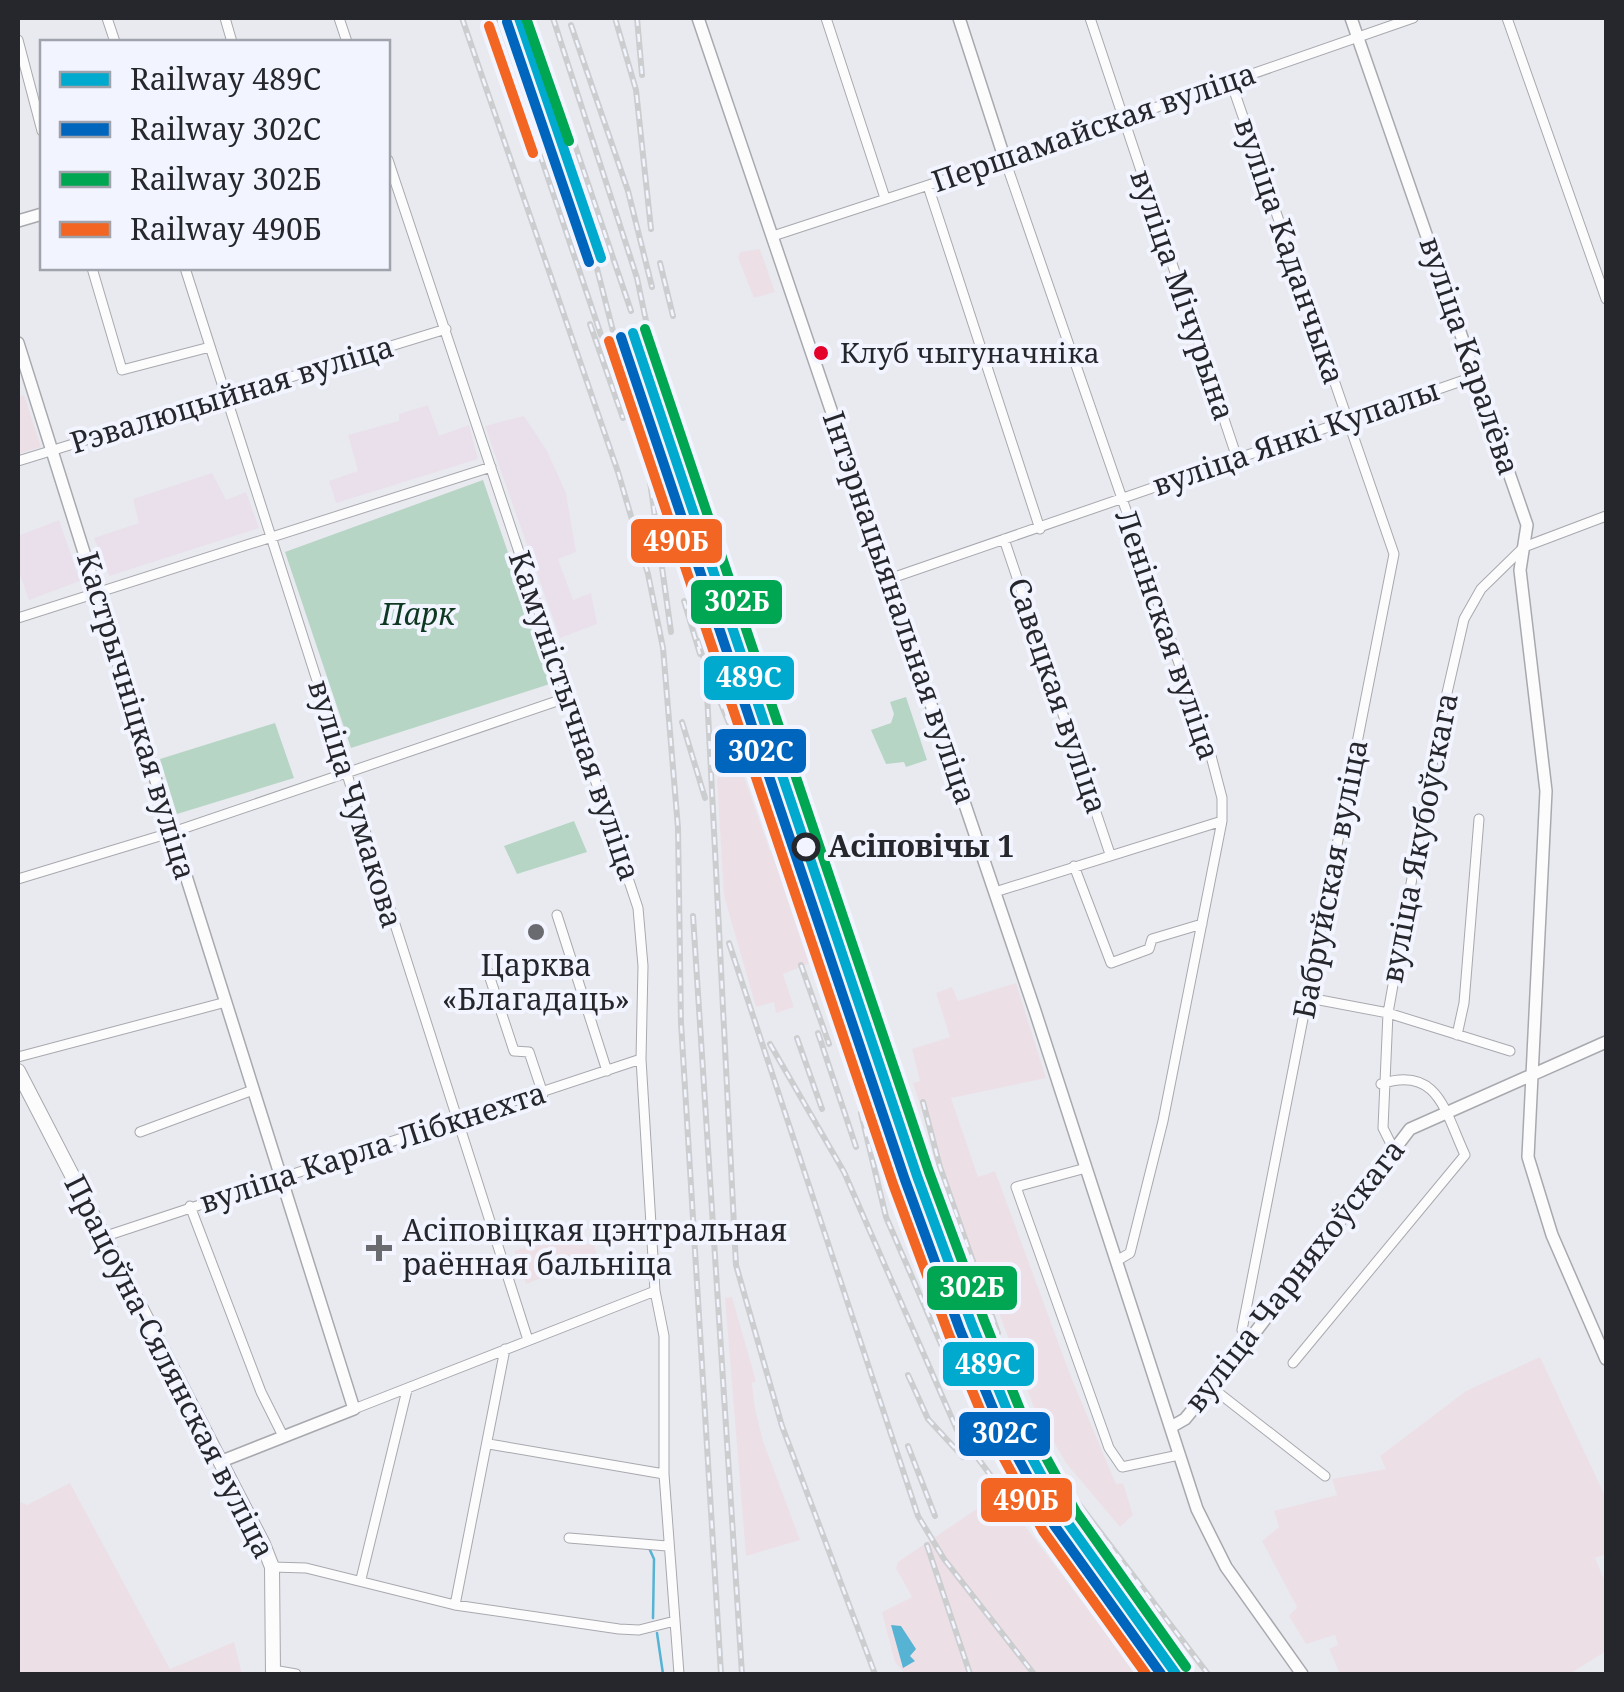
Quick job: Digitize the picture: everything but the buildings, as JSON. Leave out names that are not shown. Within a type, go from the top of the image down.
[{"type":"main road","name":"Працоўна-Сялянская вуліца","points":[[18,1071],[222,1461],[272,1567],[273,1672]]},
{"type":"street","name":"Інтэрнацыянальная вуліца","points":[[698,18],[1118,1260],[1178,1455],[1214,1546],[1302,1674]]},
{"type":"street","points":[[826,18],[886,198]]},
{"type":"street","name":"Ленінская вуліца","points":[[958,18],[1211,756],[1222,798],[1222,822],[1138,1231],[1130,1253],[1118,1260]]},
{"type":"street","name":"вуліца Мічурына","points":[[1090,18],[1237,458]]},
{"type":"street","name":"вуліца Каралёва","points":[[1351,18],[1528,525],[1520,570],[1539,703],[1546,828],[1528,1074]]},
{"type":"street","name":"Першамайская вуліца","points":[[773,236],[1006,160],[1413,18]]},
{"type":"street","points":[[1507,18],[1606,299]]},
{"type":"street","points":[[18,40],[40,123]]},
{"type":"street","name":"вуліца Каданчыка","points":[[1231,82],[1348,419]]},
{"type":"street","name":"Камуністычная вуліца","points":[[390,166],[638,908],[643,966],[641,1059],[655,1290],[664,1336],[664,1474],[678,1674]]},
{"type":"street","name":"Савецкая вуліца","points":[[928,186],[1040,529]]},
{"type":"street","points":[[93,270],[122,370],[210,347]]},
{"type":"street","name":"вуліца Чумакова","points":[[186,270],[455,1122],[528,1340]]},
{"type":"street","name":"Рэвалюцыйная вуліца","points":[[18,461],[446,329]]},
{"type":"street","name":"Кастрычніцкая вуліца","points":[[18,343],[354,1409]]},
{"type":"street","name":"вуліца Янкі Купалы","points":[[889,579],[1476,376]]},
{"type":"street","name":"Бабруйская вуліца","points":[[1247,1343],[1242,1330],[1394,554],[1348,419]]},
{"type":"street","points":[[18,618],[271,534],[491,467]]},
{"type":"street","points":[[1524,547],[1606,516]]},
{"type":"street","name":"Савецкая вуліца","points":[[1004,539],[1110,854]]},
{"type":"street","name":"вуліца Якубоўскага","points":[[1394,1150],[1383,1128],[1381,1084],[1388,1014],[1438,732],[1464,619],[1480,589],[1524,547]]},
{"type":"street","points":[[18,878],[173,832],[566,698]]},
{"type":"street","points":[[1457,1035],[1464,1004],[1479,819]]},
{"type":"street","points":[[995,892],[1222,822]]},
{"type":"street","points":[[1074,866],[1111,962],[1148,949],[1152,939],[1202,924]]},
{"type":"street","points":[[557,914],[607,1071]]},
{"type":"street","points":[[488,972],[514,1051],[529,1052],[542,1094]]},
{"type":"street","points":[[1309,998],[1388,1014],[1510,1051]]},
{"type":"street","points":[[18,1057],[226,1002]]},
{"type":"street","name":"вуліца Чарняхоўскага","points":[[1171,1428],[1185,1419],[1247,1343],[1410,1129],[1444,1110],[1606,1042]]},
{"type":"street","name":"вуліца Карла Лібкнехта","points":[[106,1236],[641,1059]]},
{"type":"street","points":[[1528,1074],[1528,1156],[1552,1235],[1601,1335],[1606,1359]]},
{"type":"street","points":[[1293,1362],[1465,1154],[1444,1110],[1420,1079],[1406,1076],[1381,1084]]},
{"type":"street","points":[[140,1132],[253,1090]]},
{"type":"street","points":[[1086,1168],[1016,1187],[1109,1448],[1122,1467],[1178,1455]]},
{"type":"street","points":[[190,1206],[261,1392],[284,1436]]},
{"type":"street","points":[[222,1461],[655,1290]]},
{"type":"street","points":[[456,1605],[505,1348]]},
{"type":"street","points":[[1211,1387],[1324,1476]]},
{"type":"street","points":[[361,1579],[407,1390]]},
{"type":"street","points":[[489,1444],[664,1474]]},
{"type":"street","points":[[569,1538],[667,1546]]},
{"type":"street","points":[[272,1567],[288,1565],[361,1579],[456,1605],[619,1629],[639,1630],[676,1621]]},
{"type":"street","points":[[273,1672],[296,1674]]},
{"type":"shaded area","points":[[760,249],[775,292],[754,298],[738,258],[740,252]]},
{"type":"shaded area","points":[[24,395],[41,447],[18,454],[18,397]]},
{"type":"shaded area","points":[[428,405],[439,436],[469,425],[478,459],[336,503],[329,481],[358,471],[348,435],[399,421],[399,414]]},
{"type":"shaded area","points":[[524,416],[547,451],[566,493],[576,552],[558,559],[573,600],[591,593],[597,624],[560,638],[485,426]]},
{"type":"shaded area","points":[[212,473],[226,500],[246,492],[259,528],[109,576],[94,538],[139,523],[133,499]]},
{"type":"shaded area","points":[[59,520],[80,581],[29,600],[18,569],[18,536]]},
{"type":"shaded area","points":[[741,768],[770,851],[776,848],[797,890],[821,959],[783,974],[794,1007],[776,1013],[774,1002],[756,1007],[724,896],[717,780],[721,770]]},
{"type":"shaded area","points":[[1016,983],[1046,1078],[951,1098],[978,1177],[995,1171],[1071,1377],[1116,1484],[1123,1483],[1133,1515],[1120,1527],[1066,1463],[1034,1408],[982,1267],[972,1269],[913,1083],[920,1081],[912,1049],[950,1037],[936,993],[952,987],[958,1001]]},
{"type":"shaded area","points":[[572,1224],[578,1245],[594,1244],[600,1267],[566,1277],[563,1269],[526,1284],[514,1251],[537,1243],[544,1230]]},
{"type":"shaded area","points":[[732,1297],[756,1381],[752,1383],[755,1409],[763,1441],[800,1540],[746,1556],[725,1298]]},
{"type":"shaded area","points":[[1540,1357],[1606,1498],[1606,1554],[1595,1558],[1606,1584],[1606,1651],[1570,1674],[1340,1674],[1329,1649],[1338,1645],[1335,1635],[1306,1644],[1289,1616],[1297,1607],[1262,1541],[1279,1527],[1274,1511],[1337,1495],[1332,1479],[1386,1469],[1380,1456],[1466,1391]]},
{"type":"shaded area","points":[[70,1483],[170,1669],[234,1642],[242,1674],[18,1674],[18,1501],[27,1505]]},
{"type":"shaded area","points":[[996,1496],[1013,1510],[1137,1674],[905,1674],[895,1662],[882,1612],[912,1597],[896,1568],[898,1562]]},
{"type":"green space","name":"Парк","points":[[483,480],[553,683],[351,748],[285,552]]},
{"type":"green space","points":[[906,697],[927,760],[906,767],[904,762],[886,764],[871,730],[891,723],[894,714],[890,702]]},
{"type":"green space","points":[[275,723],[294,778],[177,814],[160,759]]},
{"type":"green space","points":[[574,821],[587,852],[517,874],[504,846]]},
{"type":"water","points":[[891,1625],[901,1626],[916,1649],[910,1656],[915,1661],[903,1668]]},
{"type":"waterway","points":[[649,1548],[654,1559],[653,1618]]},
{"type":"waterway","points":[[657,1633],[663,1674]]},
{"type":"railway","points":[[462,18],[618,472],[648,574],[663,648],[678,828],[681,1023],[721,1674]]},
{"type":"railway","points":[[494,18],[601,335]]},
{"type":"railway","points":[[532,18],[631,311]]},
{"type":"railway","points":[[553,18],[637,278],[666,416]]},
{"type":"railway","points":[[615,18],[636,90],[651,229]]},
{"type":"railway","points":[[637,18],[642,75]]},
{"type":"railway","points":[[571,25],[628,191],[652,287]]},
{"type":"railway","points":[[594,257],[648,467],[671,632]]},
{"type":"railway","points":[[660,263],[673,316]]},
{"type":"railway","points":[[590,324],[623,418]]},
{"type":"railway","points":[[635,362],[697,542]]},
{"type":"railway","points":[[698,526],[750,645],[970,1300],[1015,1411],[1091,1549],[1184,1674]]},
{"type":"railway","points":[[712,585],[819,902]]},
{"type":"railway","points":[[684,601],[700,654]]},
{"type":"railway","points":[[698,641],[814,930],[916,1242],[963,1364],[1005,1457],[1041,1522],[1145,1674]]},
{"type":"railway","points":[[707,693],[736,1265],[782,1426],[875,1674]]},
{"type":"railway","points":[[682,722],[705,798]]},
{"type":"railway","points":[[693,916],[742,1674]]},
{"type":"railway","points":[[729,943],[918,1516],[944,1559],[1034,1674]]},
{"type":"railway","points":[[801,965],[829,1044]]},
{"type":"railway","points":[[818,1033],[856,1147]]},
{"type":"railway","points":[[797,1038],[822,1109]]},
{"type":"railway","points":[[770,1044],[844,1172],[957,1430],[1005,1495]]},
{"type":"railway","points":[[923,1102],[940,1167],[998,1333]]},
{"type":"railway","points":[[861,1113],[886,1217],[957,1381]]},
{"type":"railway","points":[[908,1375],[928,1419],[963,1457]]},
{"type":"railway","points":[[908,1446],[935,1516]]},
{"type":"railway","points":[[1078,1503],[1208,1674]]},
{"type":"railway","points":[[927,1545],[970,1674]]},
{"type":"rail line","name":"489С","points":[[519,18],[601,258]]},
{"type":"rail line","name":"302Б","points":[[526,18],[569,141]]},
{"type":"rail line","name":"302С","points":[[507,22],[589,262]]},
{"type":"rail line","name":"490Б","points":[[489,26],[533,153]]},
{"type":"rail line","name":"302Б","points":[[645,329],[929,1172],[1021,1412],[1076,1512],[1186,1667]]},
{"type":"rail line","name":"489С","points":[[633,333],[917,1176],[972,1325],[1010,1417],[1065,1519],[1176,1674]]},
{"type":"rail line","name":"302С","points":[[621,337],[905,1180],[960,1330],[999,1423],[1054,1525],[1161,1674]]},
{"type":"rail line","name":"490Б","points":[[609,341],[893,1184],[949,1335],[988,1429],[1043,1531],[1146,1674]]},
{"type":"place","name":"Клуб чыгуначніка","points":[[821,353]]},
{"type":"place","name":"Асіповічы 1","points":[[806,847]]},
{"type":"place","name":"Царква «Благадаць»","points":[[536,932]]},
{"type":"place","name":"Асіповіцкая цэнтральная раённая бальніца","points":[[379,1248]]}]
